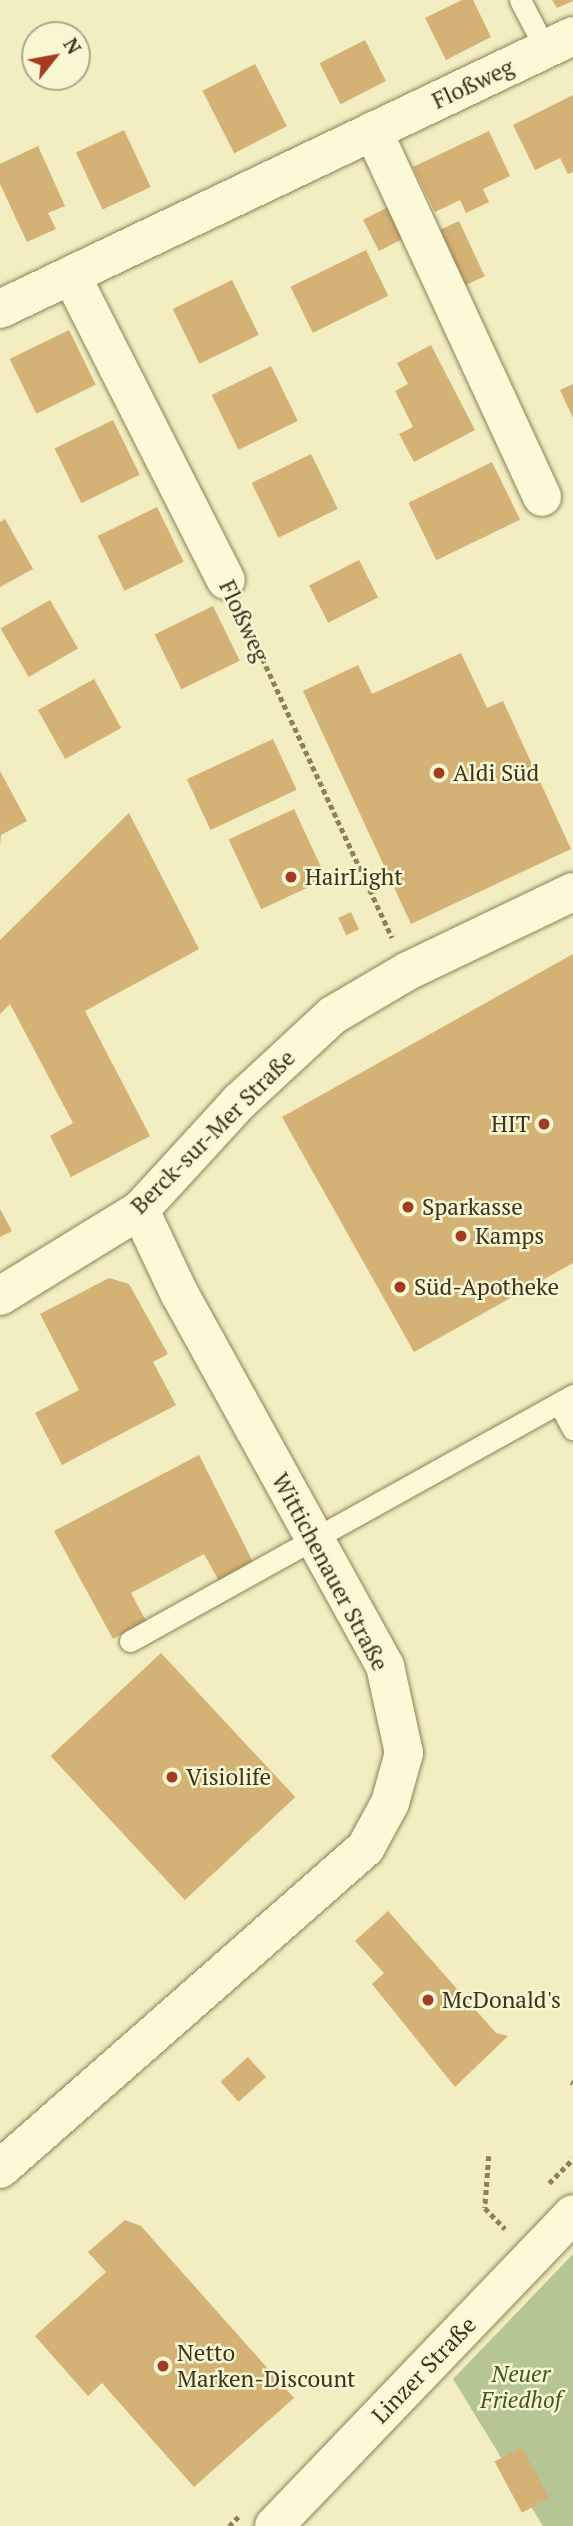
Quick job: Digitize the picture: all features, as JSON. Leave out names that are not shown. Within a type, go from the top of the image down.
[{"type":"street","name":"Floßweg","points":[[0,309],[559,43]]},
{"type":"street","points":[[373,131],[542,497]]},
{"type":"street","name":"Floßweg","points":[[71,275],[226,580]]},
{"type":"street","name":"Berck-sur-Mer Straße","points":[[0,1296],[140,1210],[239,1102],[333,1016],[408,971],[573,892]]},
{"type":"street","name":"Wittichenauer Straße","points":[[0,2169],[366,1847],[390,1803],[404,1753],[385,1666],[140,1210]]},
{"type":"street","name":"Linzer Straße","points":[[274,2526],[573,2214]]},
{"type":"lane","points":[[520,0],[559,43]]},
{"type":"lane","points":[[130,1641],[566,1399],[573,1429]]},
{"type":"path","name":"Floßweg","points":[[226,580],[408,971]]},
{"type":"path","points":[[488,2156],[485,2208],[505,2229]]},
{"type":"green space","name":"Neuer Friedhof","points":[[573,2254],[573,2526],[543,2526],[453,2379]]},
{"type":"building","points":[[462,0],[473,0],[491,37],[446,60],[425,18]]},
{"type":"building","points":[[552,0],[573,0],[573,1],[557,8]]},
{"type":"building","points":[[365,40],[386,81],[340,104],[320,63]]},
{"type":"building","points":[[255,64],[287,126],[234,153],[202,91]]},
{"type":"building","points":[[573,95],[573,172],[568,174],[560,158],[535,170],[513,125]]},
{"type":"building","points":[[124,130],[151,187],[103,209],[76,152]]},
{"type":"building","points":[[489,131],[510,176],[483,189],[489,202],[466,213],[460,200],[435,212],[413,167]]},
{"type":"building","points":[[38,146],[65,206],[48,213],[56,229],[27,242],[0,184],[0,164]]},
{"type":"building","points":[[396,203],[412,234],[379,251],[363,220]]},
{"type":"building","points":[[459,221],[485,276],[458,289],[433,233]]},
{"type":"building","points":[[366,250],[388,296],[313,333],[291,287]]},
{"type":"building","points":[[232,280],[259,335],[199,364],[173,309]]},
{"type":"building","points":[[69,330],[96,385],[36,414],[10,359]]},
{"type":"building","points":[[431,345],[475,430],[414,462],[399,434],[413,427],[395,391],[408,384],[397,363]]},
{"type":"building","points":[[271,366],[298,421],[238,450],[212,395]]},
{"type":"building","points":[[573,384],[573,418],[560,390]]},
{"type":"building","points":[[113,420],[140,475],[81,503],[55,448]]},
{"type":"building","points":[[311,454],[338,509],[278,538],[252,483]]},
{"type":"building","points":[[492,462],[520,520],[436,560],[408,503]]},
{"type":"building","points":[[157,507],[184,562],[124,591],[98,536]]},
{"type":"building","points":[[5,519],[33,569],[0,587],[0,522]]},
{"type":"building","points":[[359,560],[378,597],[328,623],[309,585]]},
{"type":"building","points":[[50,600],[78,648],[29,677],[1,628]]},
{"type":"building","points":[[213,606],[240,661],[181,689],[155,634]]},
{"type":"building","name":"Aldi Süd","points":[[461,653],[487,708],[503,701],[571,849],[411,924],[303,691],[358,665],[372,694]]},
{"type":"building","points":[[94,679],[121,728],[65,759],[38,710]]},
{"type":"building","points":[[273,739],[297,790],[211,830],[187,779]]},
{"type":"building","points":[[0,771],[27,821],[1,835],[0,845]]},
{"type":"building","points":[[294,809],[327,879],[261,909],[229,839]]},
{"type":"building","points":[[129,813],[199,949],[85,1011],[150,1136],[71,1177],[50,1136],[73,1123],[10,1004],[0,1014],[0,940]]},
{"type":"building","points":[[351,912],[359,929],[346,935],[338,918]]},
{"type":"building","points":[[573,954],[573,1263],[414,1352],[282,1117]]},
{"type":"building","points":[[0,1209],[12,1231],[0,1237]]},
{"type":"building","points":[[109,1278],[129,1284],[168,1354],[153,1362],[176,1405],[62,1465],[35,1413],[79,1390],[40,1314]]},
{"type":"building","points":[[199,1455],[253,1562],[219,1581],[204,1554],[131,1593],[146,1621],[113,1639],[54,1531]]},
{"type":"building","name":"Visiolife","points":[[161,1653],[295,1797],[185,1900],[51,1756]]},
{"type":"building","name":"McDonald's","points":[[388,1911],[496,2033],[508,2036],[455,2087],[372,1984],[384,1973],[355,1941]]},
{"type":"building","points":[[248,2057],[266,2077],[239,2102],[221,2082]]},
{"type":"building","name":"Netto Marken-Discount","points":[[125,2220],[141,2226],[294,2398],[194,2487],[102,2383],[88,2396],[35,2336],[106,2272],[88,2252]]},
{"type":"building","points":[[522,2447],[549,2498],[522,2513],[495,2462]]},
{"type":"place","name":"Aldi Süd","points":[[439,773]]},
{"type":"place","name":"HairLight","points":[[291,877]]},
{"type":"place","name":"HIT","points":[[544,1124]]},
{"type":"place","name":"Sparkasse","points":[[408,1207]]},
{"type":"place","name":"Kamps","points":[[461,1236]]},
{"type":"place","name":"Süd-Apotheke","points":[[400,1287]]},
{"type":"place","name":"Visiolife","points":[[172,1777]]},
{"type":"place","name":"McDonald's","points":[[428,2000]]},
{"type":"place","name":"Netto Marken-Discount","points":[[163,2366]]}]
